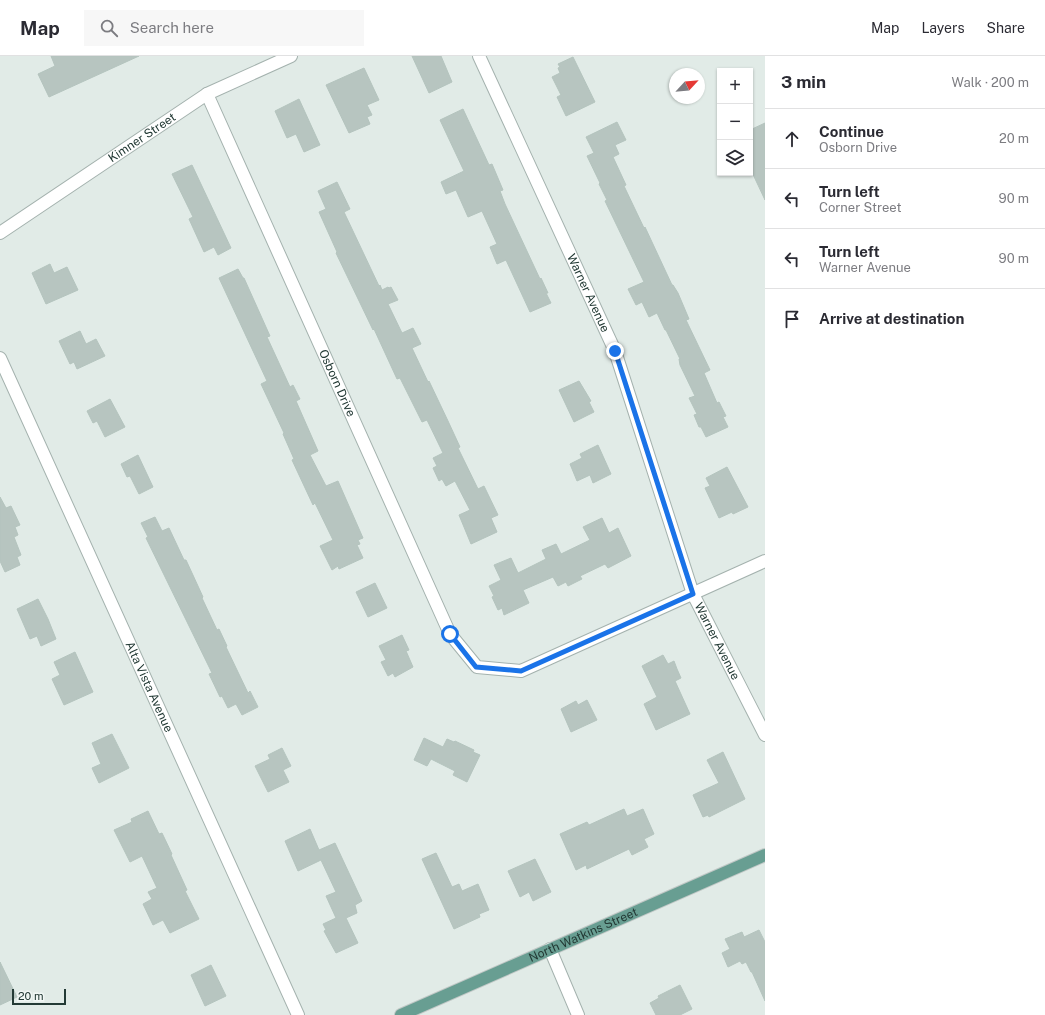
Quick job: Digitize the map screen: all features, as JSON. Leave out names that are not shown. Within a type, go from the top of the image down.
[{"type":"main road","name":"North Watkins Street","points":[[401,1015],[765,855]]},
{"type":"street","name":"Kimner Street","points":[[0,233],[207,94],[291,56]]},
{"type":"street","name":"Warner Avenue","points":[[479,56],[615,351],[693,594],[765,735]]},
{"type":"street","name":"Osborn Drive","points":[[207,94],[450,634],[476,667],[521,671],[693,594]]},
{"type":"street","name":"Alta Vista Avenue","points":[[0,358],[298,1015]]},
{"type":"street","points":[[693,594],[765,561]]},
{"type":"street","points":[[550,949],[578,1015]]},
{"type":"building","points":[[51,56],[139,56],[49,97],[38,74],[55,66]]},
{"type":"building","points":[[412,56],[441,56],[452,82],[429,93]]},
{"type":"building","points":[[573,57],[595,102],[566,116],[557,97],[561,95],[552,77],[560,73],[558,68],[560,67],[558,64]]},
{"type":"building","points":[[364,68],[379,100],[367,105],[372,115],[367,117],[370,124],[349,133],[326,85]]},
{"type":"building","points":[[299,99],[320,145],[304,152],[296,134],[287,138],[275,111]]},
{"type":"building","points":[[463,109],[489,165],[492,164],[503,190],[500,191],[505,204],[548,293],[546,293],[551,303],[530,312],[506,260],[497,264],[490,247],[497,244],[482,211],[468,217],[456,190],[446,194],[441,182],[464,171],[440,120]]},
{"type":"building","points":[[617,122],[626,140],[615,145],[619,154],[613,157],[626,185],[624,186],[644,228],[645,227],[672,285],[678,293],[689,319],[686,320],[710,370],[704,373],[717,403],[719,402],[726,416],[723,417],[728,427],[706,437],[701,427],[699,427],[694,415],[697,414],[689,398],[695,396],[680,365],[680,359],[666,330],[657,313],[649,317],[642,302],[636,305],[628,289],[644,282],[605,201],[607,200],[587,156],[594,153],[586,137]]},
{"type":"building","points":[[765,123],[765,200],[753,174],[753,129]]},
{"type":"building","points":[[192,165],[231,248],[218,255],[214,247],[204,252],[189,219],[193,217],[172,174]]},
{"type":"building","points":[[337,182],[350,209],[344,212],[379,286],[380,285],[382,290],[391,287],[398,300],[388,304],[402,333],[413,328],[421,344],[412,348],[448,421],[460,447],[458,448],[478,489],[484,486],[498,515],[491,518],[497,532],[471,544],[459,515],[470,510],[455,481],[446,486],[442,479],[439,481],[433,468],[437,466],[433,458],[443,453],[427,420],[422,422],[400,378],[397,379],[336,253],[337,252],[319,212],[326,209],[318,191]]},
{"type":"building","points":[[50,264],[54,273],[67,267],[78,290],[46,304],[32,273]]},
{"type":"building","points":[[238,269],[244,278],[270,336],[267,337],[290,387],[293,385],[300,399],[296,401],[318,451],[310,455],[326,486],[338,481],[363,538],[358,540],[360,544],[357,545],[363,558],[339,569],[338,566],[332,570],[320,546],[333,540],[315,503],[313,505],[292,460],[294,459],[283,434],[284,433],[261,384],[267,381],[219,278]]},
{"type":"building","points":[[80,331],[86,344],[96,339],[105,356],[77,369],[74,362],[70,364],[59,341]]},
{"type":"building","points":[[579,381],[591,401],[589,402],[594,412],[574,422],[559,390]]},
{"type":"building","points":[[110,399],[125,427],[105,437],[97,421],[93,423],[87,411]]},
{"type":"building","points":[[598,445],[611,474],[593,483],[590,475],[577,481],[570,464],[582,458],[580,454]]},
{"type":"building","points":[[138,455],[153,487],[139,494],[130,476],[127,477],[121,464]]},
{"type":"building","points":[[727,467],[748,507],[733,514],[732,512],[719,518],[705,488],[710,486],[706,478]]},
{"type":"building","points":[[0,497],[6,508],[11,506],[20,525],[15,527],[18,535],[14,537],[21,555],[17,557],[20,565],[5,572],[0,561]]},
{"type":"building","points":[[155,517],[162,531],[169,528],[184,560],[186,560],[203,597],[202,598],[217,630],[219,629],[248,693],[250,691],[258,707],[242,715],[236,704],[228,708],[222,696],[220,697],[209,674],[212,673],[146,538],[148,537],[141,523]]},
{"type":"building","points":[[602,518],[609,533],[618,528],[631,556],[608,568],[605,564],[580,576],[582,579],[568,586],[566,582],[558,586],[553,577],[523,590],[529,603],[504,615],[502,608],[498,610],[489,586],[501,580],[494,565],[511,558],[518,573],[546,559],[542,550],[556,544],[561,554],[590,540],[583,527]]},
{"type":"building","points":[[375,583],[387,608],[368,617],[356,592]]},
{"type":"building","points":[[38,599],[56,639],[41,646],[37,636],[30,639],[17,609]]},
{"type":"building","points":[[402,635],[409,650],[406,651],[413,667],[395,677],[393,673],[388,676],[381,662],[386,660],[379,646]]},
{"type":"building","points":[[75,652],[93,692],[64,705],[52,679],[60,675],[54,662]]},
{"type":"building","points":[[663,655],[668,664],[674,661],[681,678],[675,681],[690,714],[656,730],[644,704],[657,697],[642,666]]},
{"type":"building","points":[[587,700],[597,720],[571,732],[561,709],[576,701],[578,705]]},
{"type":"building","points":[[112,734],[129,768],[99,783],[92,768],[101,764],[92,743]]},
{"type":"building","points":[[424,738],[443,747],[447,739],[454,742],[455,741],[474,750],[473,752],[480,755],[467,782],[453,775],[455,771],[431,759],[427,766],[414,760]]},
{"type":"building","points":[[282,748],[291,766],[283,770],[289,782],[268,792],[255,766],[270,759],[268,755]]},
{"type":"building","points":[[723,752],[745,799],[709,817],[708,815],[703,817],[693,795],[719,783],[707,760]]},
{"type":"building","points":[[624,809],[627,816],[643,809],[654,834],[644,839],[648,847],[632,855],[629,849],[587,869],[586,865],[576,870],[560,834],[587,822],[589,825]]},
{"type":"building","points":[[148,811],[159,834],[162,833],[172,854],[171,855],[187,890],[185,891],[199,919],[170,933],[163,920],[153,925],[143,904],[152,899],[148,892],[157,888],[142,856],[130,862],[114,830],[132,822],[131,819]]},
{"type":"building","points":[[310,829],[319,850],[335,843],[362,901],[355,905],[357,913],[346,918],[358,943],[336,953],[324,931],[326,930],[323,924],[336,918],[326,896],[336,892],[321,860],[298,871],[285,841]]},
{"type":"building","points":[[436,853],[452,887],[459,884],[462,891],[478,884],[489,910],[479,914],[480,917],[454,929],[422,859]]},
{"type":"building","points":[[535,859],[551,892],[533,901],[529,892],[520,897],[508,871]]},
{"type":"building","points":[[759,930],[765,942],[765,1001],[746,962],[742,964],[740,961],[728,967],[722,953],[730,949],[725,939],[742,932],[744,937]]},
{"type":"building","points":[[0,962],[17,997],[0,1005]]},
{"type":"building","points":[[211,965],[226,996],[205,1006],[191,975]]},
{"type":"building","points":[[680,985],[692,1009],[680,1015],[656,1015],[650,1003],[659,998],[658,996]]},
{"type":"route","points":[[450,634],[476,667],[521,671],[693,594],[615,351]]}]
